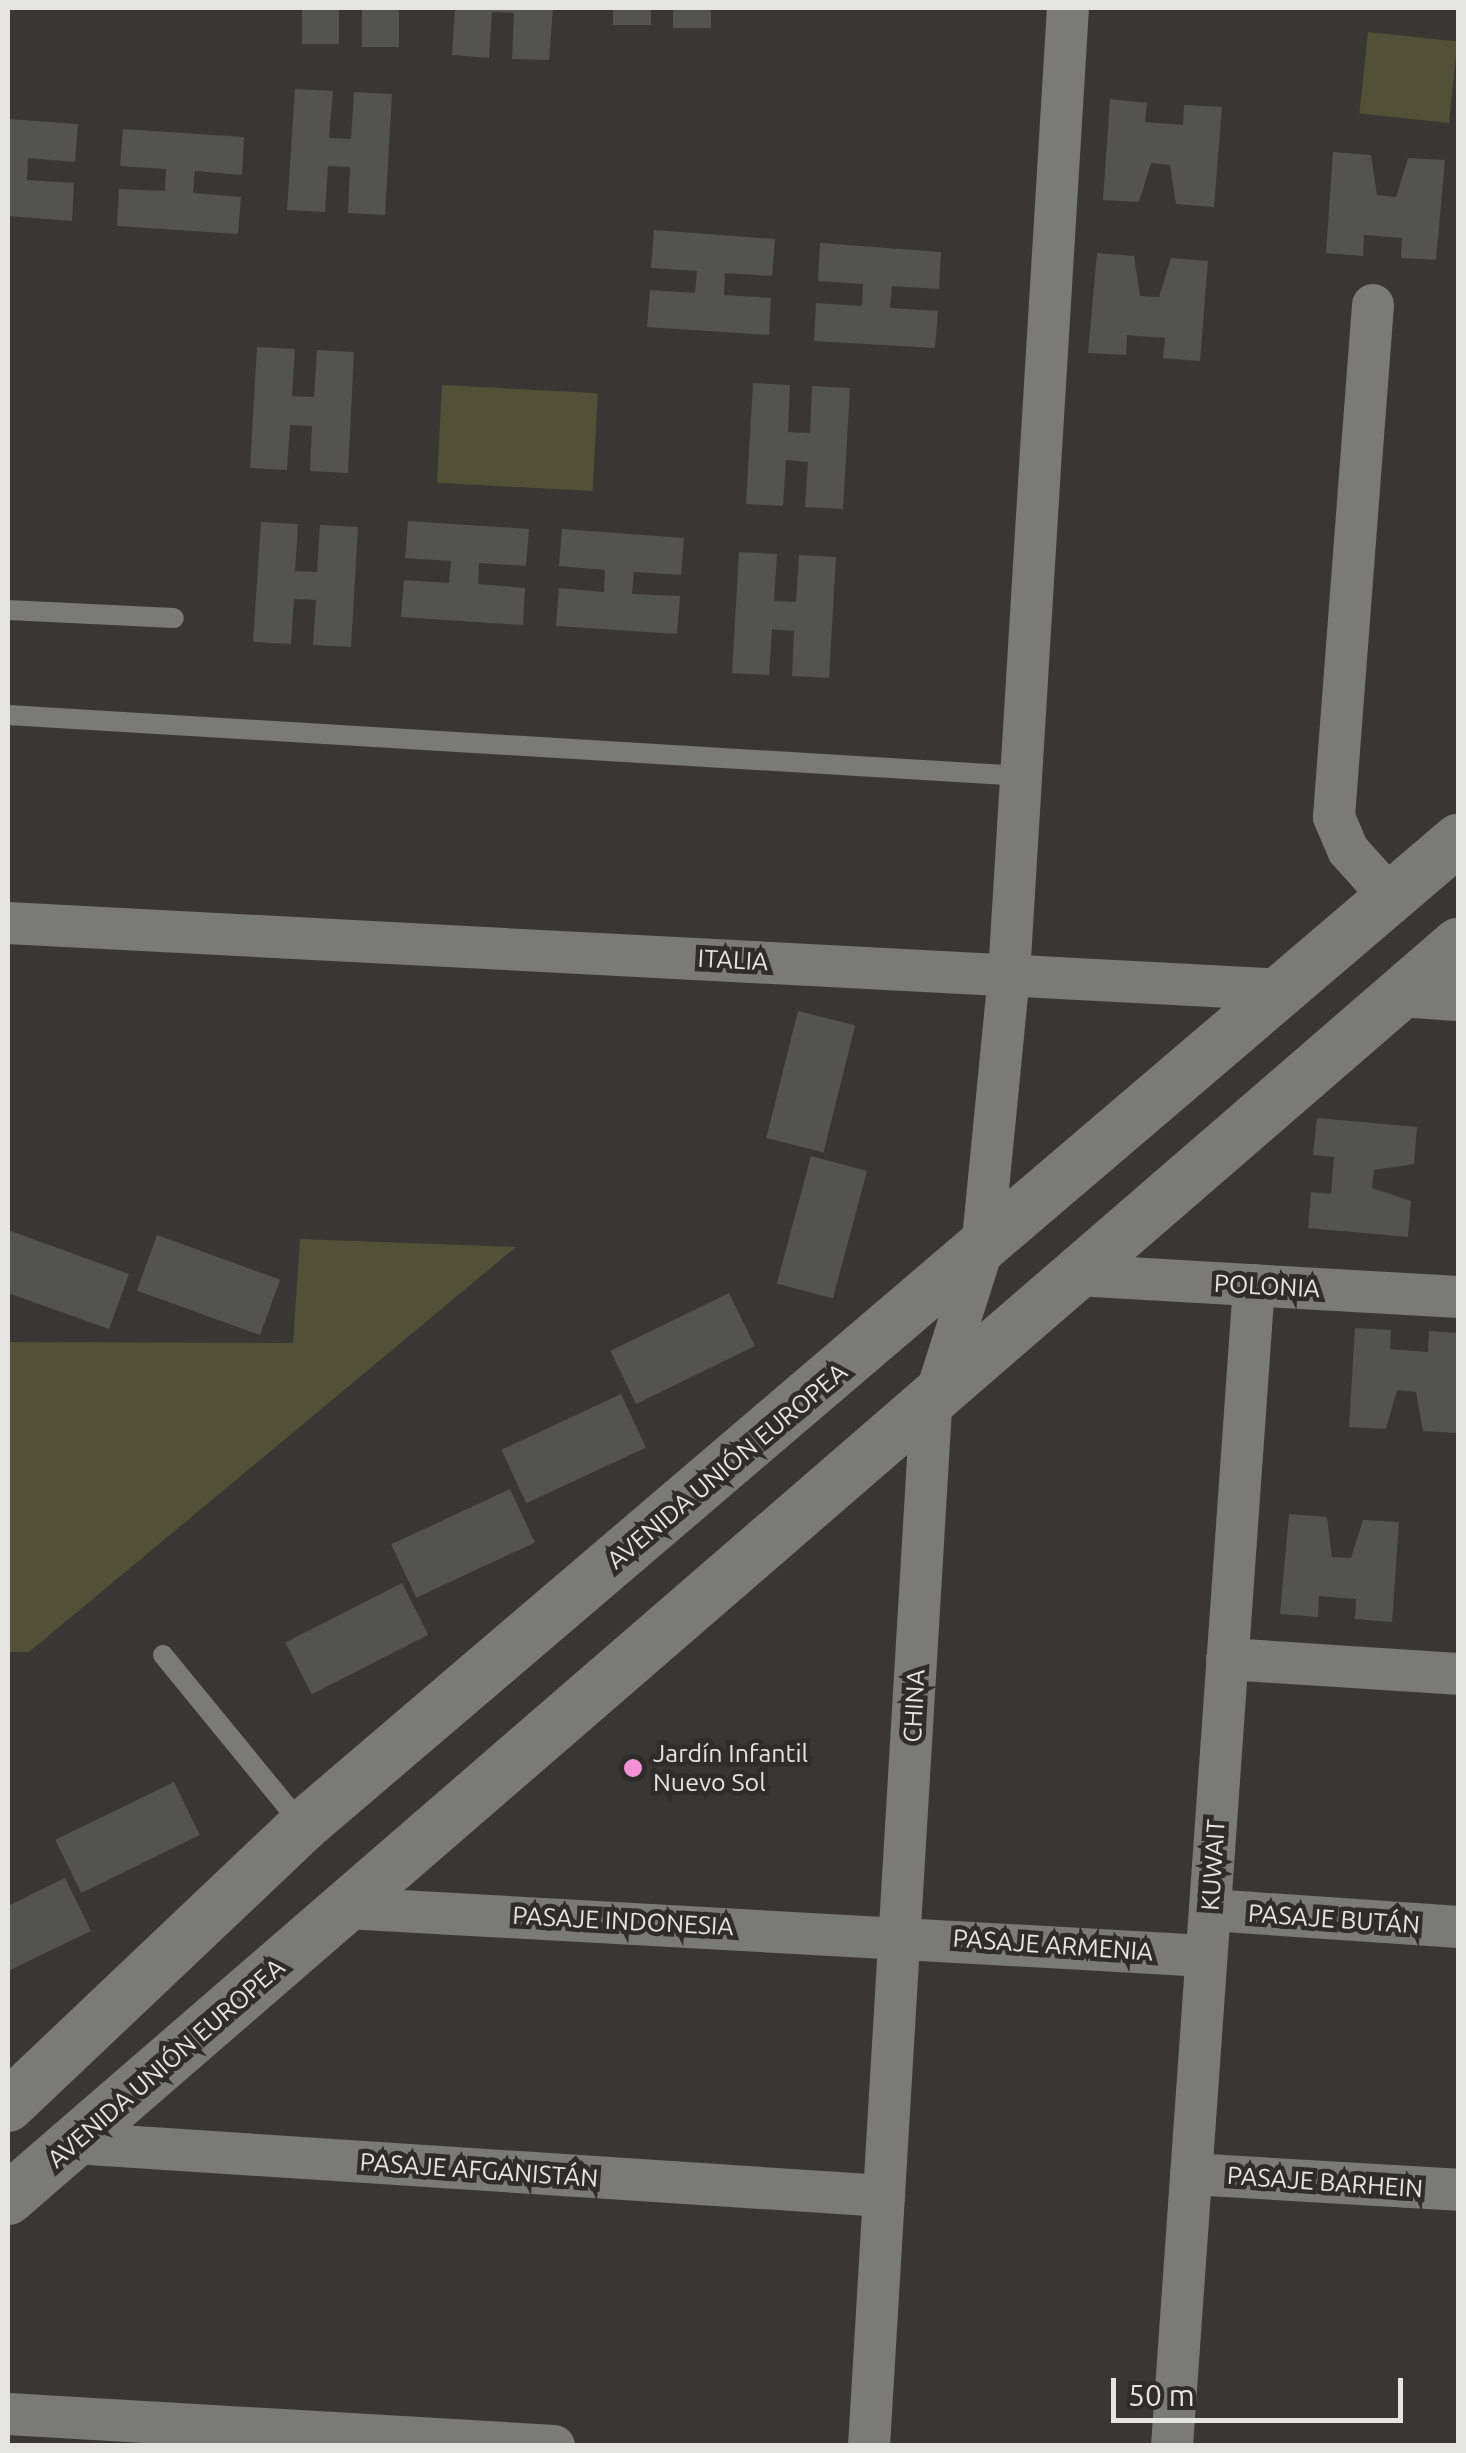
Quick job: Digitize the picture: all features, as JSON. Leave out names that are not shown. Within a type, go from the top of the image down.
[{"type":"street","name":"CHINA","points":[[868,2446],[931,1410],[982,1250],[1009,974],[1068,8]]},
{"type":"street","points":[[1372,305],[1333,782],[1348,850],[1392,898]]},
{"type":"street","name":"AVENIDA UNIÓN EUROPEA","points":[[8,2106],[303,1826],[1288,990],[1458,840]]},
{"type":"street","name":"ITALIA","points":[[8,923],[1458,1000]]},
{"type":"street","name":"AVENIDA UNIÓN EUROPEA","points":[[8,2199],[931,1410],[1076,1274],[1458,944]]},
{"type":"street","name":"POLONIA","points":[[1076,1274],[1458,1298]]},
{"type":"street","name":"KUWAIT","points":[[1172,2446],[1254,1285]]},
{"type":"street","points":[[1227,1659],[1458,1674]]},
{"type":"street","name":"PASAJE INDONESIA","points":[[346,1908],[900,1934]]},
{"type":"street","name":"PASAJE BUTÁN","points":[[1210,1910],[1458,1927]]},
{"type":"street","name":"PASAJE ARMENIA","points":[[900,1934],[1206,1956]]},
{"type":"street","name":"PASAJE AFGANISTÁN","points":[[74,2144],[884,2196]]},
{"type":"street","name":"PASAJE BARHEIN","points":[[1191,2174],[1458,2190]]},
{"type":"street","points":[[8,2414],[330,2439],[554,2446]]},
{"type":"lane","points":[[8,610],[174,618]]},
{"type":"lane","points":[[8,716],[1022,776]]},
{"type":"lane","points":[[162,1655],[303,1826]]},
{"type":"shaded area","points":[[1368,32],[1458,41],[1449,123],[1359,114]]},
{"type":"shaded area","points":[[442,385],[598,393],[593,491],[437,483]]},
{"type":"shaded area","points":[[300,1239],[516,1247],[29,1652],[8,1652],[8,1342],[293,1343]]},
{"type":"building","points":[[302,8],[339,8],[339,44],[302,44]]},
{"type":"building","points":[[362,8],[399,8],[399,47],[362,47]]},
{"type":"building","points":[[455,8],[553,8],[549,60],[512,59],[514,13],[492,12],[489,58],[452,55]]},
{"type":"building","points":[[613,8],[651,8],[651,25],[613,25]]},
{"type":"building","points":[[673,8],[711,8],[711,28],[673,28]]},
{"type":"building","points":[[295,89],[333,91],[329,138],[351,139],[354,92],[392,94],[385,215],[348,213],[350,167],[328,166],[325,212],[287,210]]},
{"type":"building","points":[[1110,99],[1147,103],[1145,122],[1183,125],[1184,105],[1222,107],[1214,207],[1176,204],[1170,165],[1151,163],[1139,202],[1103,200]]},
{"type":"building","points":[[8,119],[78,124],[75,162],[28,158],[27,180],[74,183],[72,221],[8,216]]},
{"type":"building","points":[[123,129],[244,137],[242,175],[195,171],[193,193],[241,197],[238,234],[117,226],[119,189],[165,191],[166,169],[120,166]]},
{"type":"building","points":[[1333,152],[1371,155],[1377,195],[1396,197],[1408,158],[1445,160],[1436,260],[1401,258],[1402,238],[1364,235],[1363,256],[1326,253]]},
{"type":"building","points":[[654,230],[775,239],[772,276],[725,273],[724,295],[771,298],[769,335],[647,327],[650,290],[695,293],[697,271],[651,268]]},
{"type":"building","points":[[820,243],[941,252],[939,289],[892,286],[890,308],[938,311],[935,348],[814,341],[816,303],[862,306],[863,284],[818,281]]},
{"type":"building","points":[[1097,253],[1134,256],[1140,296],[1159,297],[1171,258],[1208,261],[1200,361],[1163,358],[1165,338],[1127,335],[1126,355],[1088,353]]},
{"type":"building","points":[[257,347],[295,349],[292,396],[314,397],[317,350],[354,352],[348,473],[310,471],[312,426],[290,425],[287,470],[250,468]]},
{"type":"building","points":[[753,383],[790,385],[788,432],[810,433],[812,386],[850,388],[843,509],[805,507],[808,462],[786,460],[783,506],[746,504]]},
{"type":"building","points":[[408,521],[529,529],[526,566],[479,563],[478,584],[525,588],[523,625],[401,617],[404,580],[449,583],[451,561],[405,558]]},
{"type":"building","points":[[261,522],[298,524],[295,571],[317,572],[320,525],[358,527],[351,647],[313,645],[316,600],[294,599],[291,644],[253,642]]},
{"type":"building","points":[[562,529],[684,538],[681,575],[634,572],[632,594],[680,596],[677,634],[556,626],[559,588],[604,592],[605,570],[559,566]]},
{"type":"building","points":[[739,552],[777,554],[774,601],[796,602],[799,555],[836,557],[829,678],[792,676],[794,631],[772,629],[769,675],[732,673]]},
{"type":"building","points":[[798,1011],[855,1025],[824,1152],[766,1138]]},
{"type":"building","points":[[1317,1118],[1417,1127],[1414,1164],[1374,1170],[1372,1188],[1411,1201],[1408,1237],[1308,1228],[1311,1192],[1331,1194],[1334,1157],[1313,1155]]},
{"type":"building","points":[[811,1156],[867,1171],[833,1299],[777,1284]]},
{"type":"building","points":[[8,1230],[129,1274],[109,1329],[8,1293]]},
{"type":"building","points":[[157,1235],[280,1280],[260,1335],[137,1290]]},
{"type":"building","points":[[729,1293],[755,1346],[636,1404],[610,1351]]},
{"type":"building","points":[[1355,1328],[1391,1330],[1390,1349],[1428,1352],[1429,1331],[1458,1333],[1458,1433],[1423,1431],[1416,1392],[1397,1390],[1386,1429],[1349,1427]]},
{"type":"building","points":[[621,1394],[646,1447],[526,1503],[501,1450]]},
{"type":"building","points":[[510,1489],[535,1542],[416,1598],[391,1544]]},
{"type":"building","points":[[1289,1514],[1327,1517],[1332,1557],[1351,1558],[1363,1520],[1399,1522],[1392,1622],[1355,1619],[1356,1599],[1319,1596],[1318,1617],[1280,1614]]},
{"type":"building","points":[[402,1583],[428,1635],[312,1694],[285,1642]]},
{"type":"building","points":[[174,1782],[200,1835],[81,1893],[55,1840]]},
{"type":"building","points":[[65,1878],[91,1931],[8,1971],[8,1906]]},
{"type":"place","name":"Jardín Infantil Nuevo Sol","points":[[633,1768]]}]
